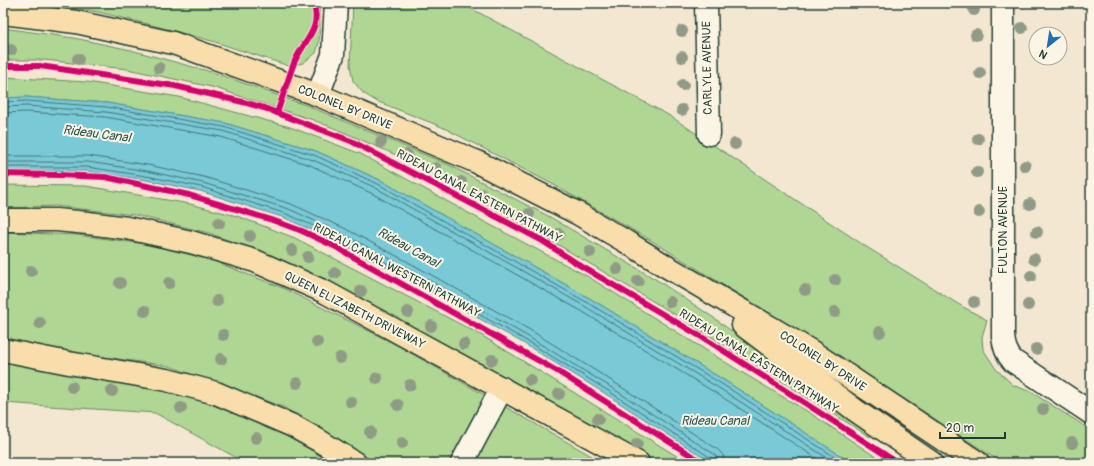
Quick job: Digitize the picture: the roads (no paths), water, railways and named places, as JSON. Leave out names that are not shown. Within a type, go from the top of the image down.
[{"type":"main road","name":"COLONEL BY DRIVE","points":[[3,13],[76,22],[173,43],[318,95],[477,162],[577,214],[625,241],[809,350],[978,463]]},
{"type":"main road","name":"QUEEN ELIZABETH DRIVEWAY","points":[[3,220],[56,220],[127,228],[192,242],[255,260],[325,292],[638,463]]},
{"type":"main road","name":"COLONEL BY DRIVE","points":[[664,265],[855,410],[932,463]]},
{"type":"main road","points":[[3,350],[167,380],[216,393],[293,426],[355,463]]},
{"type":"street","points":[[318,95],[333,55],[336,3]]},
{"type":"street","name":"CARLYLE AVENUE","points":[[706,3],[709,134]]},
{"type":"street","name":"FULTON AVENUE","points":[[1003,3],[1002,336],[1004,347],[1013,361],[1091,413]]},
{"type":"street","points":[[462,463],[502,388]]},
{"type":"water","name":"Rideau Canal","points":[[26,97],[107,103],[225,123],[316,151],[380,180],[591,299],[727,382],[852,463],[712,463],[604,393],[523,343],[403,276],[336,241],[285,218],[200,191],[146,180],[87,171],[3,171],[3,98]]}]
